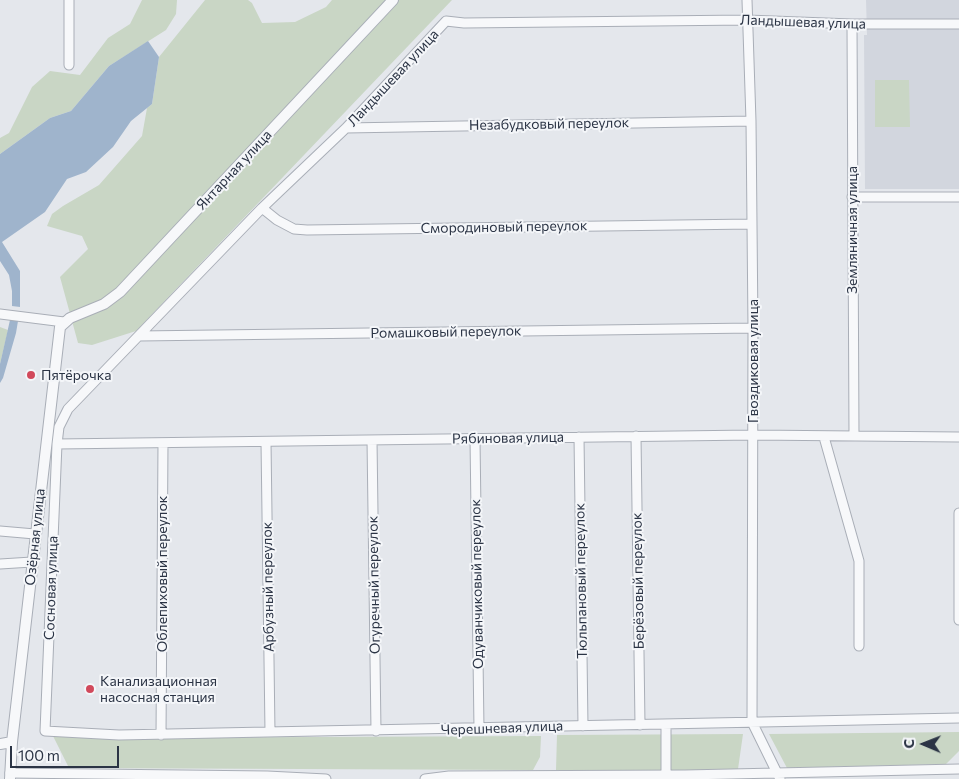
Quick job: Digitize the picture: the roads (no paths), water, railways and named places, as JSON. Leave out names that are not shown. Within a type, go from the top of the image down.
[{"type":"street","points":[[69,0],[70,65]]},
{"type":"street","name":"Янтарная улица","points":[[64,322],[104,304],[120,292],[393,0]]},
{"type":"street","name":"Гвоздиковая улица","points":[[747,0],[751,121],[753,328],[752,722]]},
{"type":"street","name":"Ландышевая улица","points":[[57,444],[59,427],[68,409],[262,208],[346,128],[446,21],[474,23],[747,20],[852,24],[959,24]]},
{"type":"street","name":"Земляничная улица","points":[[852,24],[854,436]]},
{"type":"street","name":"Незабудковый переулок","points":[[346,128],[751,121]]},
{"type":"street","points":[[852,197],[959,197]]},
{"type":"street","name":"Смородиновый переулок","points":[[262,208],[277,220],[294,229],[307,230],[752,224]]},
{"type":"street","points":[[2,314],[64,322]]},
{"type":"street","name":"Озёрная улица","points":[[10,776],[12,742],[58,333],[64,322]]},
{"type":"street","name":"Ромашковый переулок","points":[[139,336],[753,328]]},
{"type":"street","name":"Рябиновая улица","points":[[57,444],[753,435],[959,437]]},
{"type":"street","name":"Берёзовый переулок","points":[[636,436],[640,725]]},
{"type":"street","name":"Тюльпановый переулок","points":[[579,437],[583,726]]},
{"type":"street","points":[[824,437],[860,561],[859,646]]},
{"type":"street","name":"Одуванчиковый переулок","points":[[475,439],[479,729]]},
{"type":"street","name":"Огуречный переулок","points":[[372,440],[376,731]]},
{"type":"street","name":"Арбузный переулок","points":[[266,442],[270,732]]},
{"type":"street","name":"Облепиховый переулок","points":[[161,734],[163,443]]},
{"type":"street","name":"Сосновая улица","points":[[45,731],[57,444]]},
{"type":"street","points":[[959,513],[959,620]]},
{"type":"street","points":[[0,531],[35,534]]},
{"type":"street","points":[[0,564],[32,562]]},
{"type":"street","name":"Черешневая улица","points":[[45,731],[119,735],[959,718]]},
{"type":"street","points":[[752,722],[778,776]]},
{"type":"street","points":[[666,724],[666,776]]},
{"type":"street","points":[[0,744],[12,742]]},
{"type":"street","points":[[425,779],[449,776],[468,778],[731,777],[959,769]]},
{"type":"street","points":[[10,776],[326,779]]},
{"type":"water","points":[[148,41],[159,57],[152,104],[131,121],[113,147],[86,172],[67,179],[45,212],[2,242],[20,271],[20,307],[12,306],[9,275],[0,261],[0,154],[50,118],[71,111],[109,66]]},
{"type":"water","points":[[10,320],[18,321],[0,383],[0,364]]},
{"type":"place","name":"Пятёрочка","points":[[31,375]]},
{"type":"place","name":"Канализационная насосная станция","points":[[90,689]]}]
